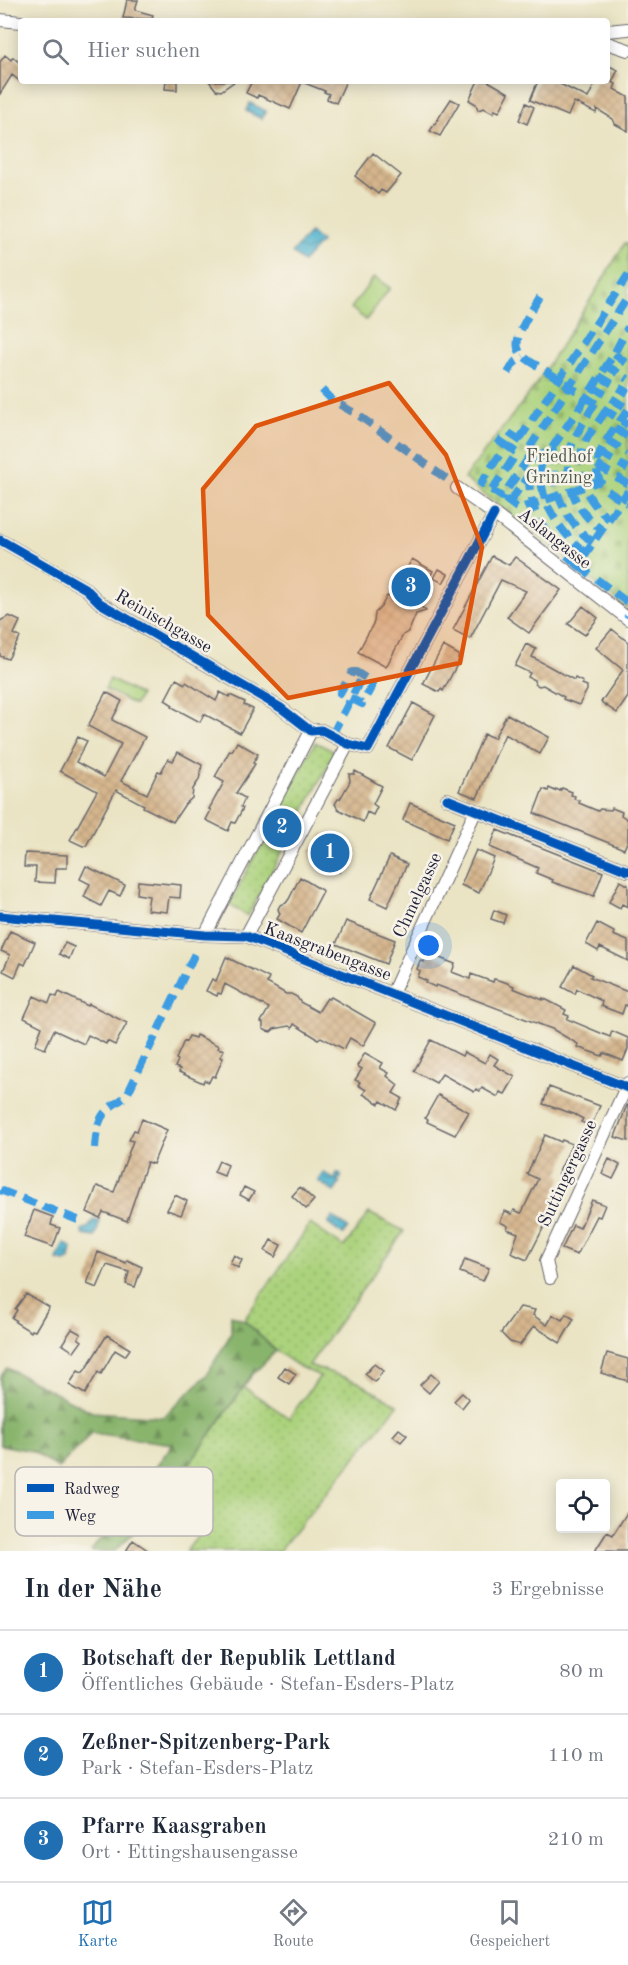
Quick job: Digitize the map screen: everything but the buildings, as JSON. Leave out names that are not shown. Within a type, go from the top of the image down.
[{"type":"street","points":[[0,20],[18,22]]},
{"type":"street","points":[[610,31],[628,29]]},
{"type":"street","points":[[610,44],[628,50]]},
{"type":"street","name":"Aslangasse","points":[[457,488],[494,514],[628,619]]},
{"type":"street","points":[[205,935],[311,731],[321,729],[348,744],[368,749],[494,514]]},
{"type":"street","name":"Reinischgasse","points":[[0,540],[86,589],[100,603],[281,708],[311,731]]},
{"type":"street","points":[[246,936],[348,744]]},
{"type":"street","points":[[447,799],[628,872]]},
{"type":"street","name":"Chmelgasse","points":[[392,994],[476,810]]},
{"type":"street","name":"Kaasgrabengasse","points":[[0,916],[205,935],[246,936],[627,1086]]},
{"type":"street","name":"Suttingergasse","points":[[550,1278],[546,1261],[627,1086]]},
{"type":"highlighted area","points":[[389,383],[446,455],[482,547],[460,663],[288,698],[208,615],[203,489],[256,426]]},
{"type":"green space","name":"Friedhof Grinzing","points":[[625,243],[628,244],[628,609],[464,478],[535,386]]},
{"type":"green space","points":[[374,277],[390,288],[366,320],[351,308]]},
{"type":"green space","points":[[110,679],[140,695],[135,705],[105,689]]},
{"type":"green space","points":[[315,742],[335,752],[248,916],[229,905]]},
{"type":"green space","points":[[369,1213],[404,1231],[309,1365],[358,1382],[398,1405],[279,1551],[186,1551],[198,1536],[213,1536],[213,1467],[188,1467],[244,1387],[289,1418],[320,1376],[300,1367],[276,1351],[245,1321],[246,1317],[310,1224],[344,1247]]},
{"type":"green space","points":[[231,1315],[245,1321],[276,1351],[251,1376],[187,1467],[155,1467],[173,1444],[92,1433],[59,1467],[32,1451],[0,1445],[0,1377],[7,1368],[92,1412],[163,1417],[206,1376],[231,1334]]},
{"type":"green space","points":[[102,1536],[130,1536],[115,1551],[91,1551]]},
{"type":"water","points":[[250,103],[266,111],[262,119],[246,111]]},
{"type":"water","points":[[310,232],[321,242],[303,262],[292,253]]},
{"type":"water","points":[[323,1172],[335,1180],[337,1173],[341,1174],[341,1178],[337,1181],[340,1183],[334,1192],[318,1181]]},
{"type":"water","points":[[333,1217],[348,1228],[343,1235],[328,1224]]},
{"type":"water","points":[[93,1220],[100,1221],[95,1237],[83,1235],[82,1230],[89,1227]]},
{"type":"water","points":[[64,1243],[72,1248],[70,1260],[65,1262],[57,1260]]},
{"type":"marked path","points":[[519,440],[628,275]]},
{"type":"marked path","points":[[540,297],[525,322],[519,336],[518,348],[522,355],[543,369]]},
{"type":"marked path","points":[[509,433],[530,447],[628,297]]},
{"type":"marked path","points":[[510,502],[542,455],[552,448],[586,398],[628,327]]},
{"type":"marked path","points":[[614,354],[628,364]]},
{"type":"marked path","points":[[508,373],[514,363],[524,357]]},
{"type":"marked path","points":[[606,365],[628,379]]},
{"type":"marked path","points":[[545,370],[628,425]]},
{"type":"marked path","points":[[599,376],[628,393]]},
{"type":"marked path","points":[[592,386],[628,409]]},
{"type":"marked path","points":[[322,390],[332,400],[358,415],[452,483]]},
{"type":"marked path","points":[[595,403],[572,444],[568,465],[572,491],[600,481]]},
{"type":"marked path","points":[[606,410],[585,442],[580,457],[580,468],[581,478],[589,496],[609,519]]},
{"type":"marked path","points":[[628,410],[603,447],[597,468],[599,478],[605,488],[628,504]]},
{"type":"marked path","points":[[615,428],[628,437]]},
{"type":"marked path","points":[[497,439],[506,445],[481,483],[502,497],[534,450],[530,447]]},
{"type":"marked path","points":[[607,440],[628,453]]},
{"type":"marked path","points":[[492,490],[517,453],[506,445]]},
{"type":"marked path","points":[[552,448],[558,495],[566,513],[578,529],[593,542]]},
{"type":"marked path","points":[[600,452],[628,469]]},
{"type":"marked path","points":[[505,499],[518,509],[545,500],[540,477],[541,458]]},
{"type":"marked path","points":[[597,465],[628,484]]},
{"type":"marked path","points":[[529,475],[532,502],[542,526],[558,547],[578,565],[628,491]]},
{"type":"marked path","points":[[586,553],[562,529],[545,500],[572,491],[584,513],[602,530]]},
{"type":"marked path","points":[[578,565],[628,603]]},
{"type":"marked path","points":[[352,672],[372,682],[362,704],[340,693],[352,672]]},
{"type":"marked path","points":[[332,735],[361,679]]},
{"type":"marked path","points":[[95,1148],[101,1118],[109,1108],[127,1095],[198,947]]},
{"type":"marked path","points":[[0,1190],[78,1220]]},
{"type":"cycle path","points":[[0,540],[86,589],[100,603],[281,708],[311,731],[321,730],[348,744],[368,749],[494,514]]},
{"type":"cycle path","points":[[447,799],[628,871]]},
{"type":"cycle path","points":[[0,916],[205,935],[246,936],[628,1088]]},
{"type":"place","name":"Pfarre Kaasgraben","points":[[411,587]]},
{"type":"place","name":"Zeßner-Spitzenberg-Park","points":[[282,828]]},
{"type":"place","name":"Botschaft der Republik Lettland","points":[[330,853]]}]
